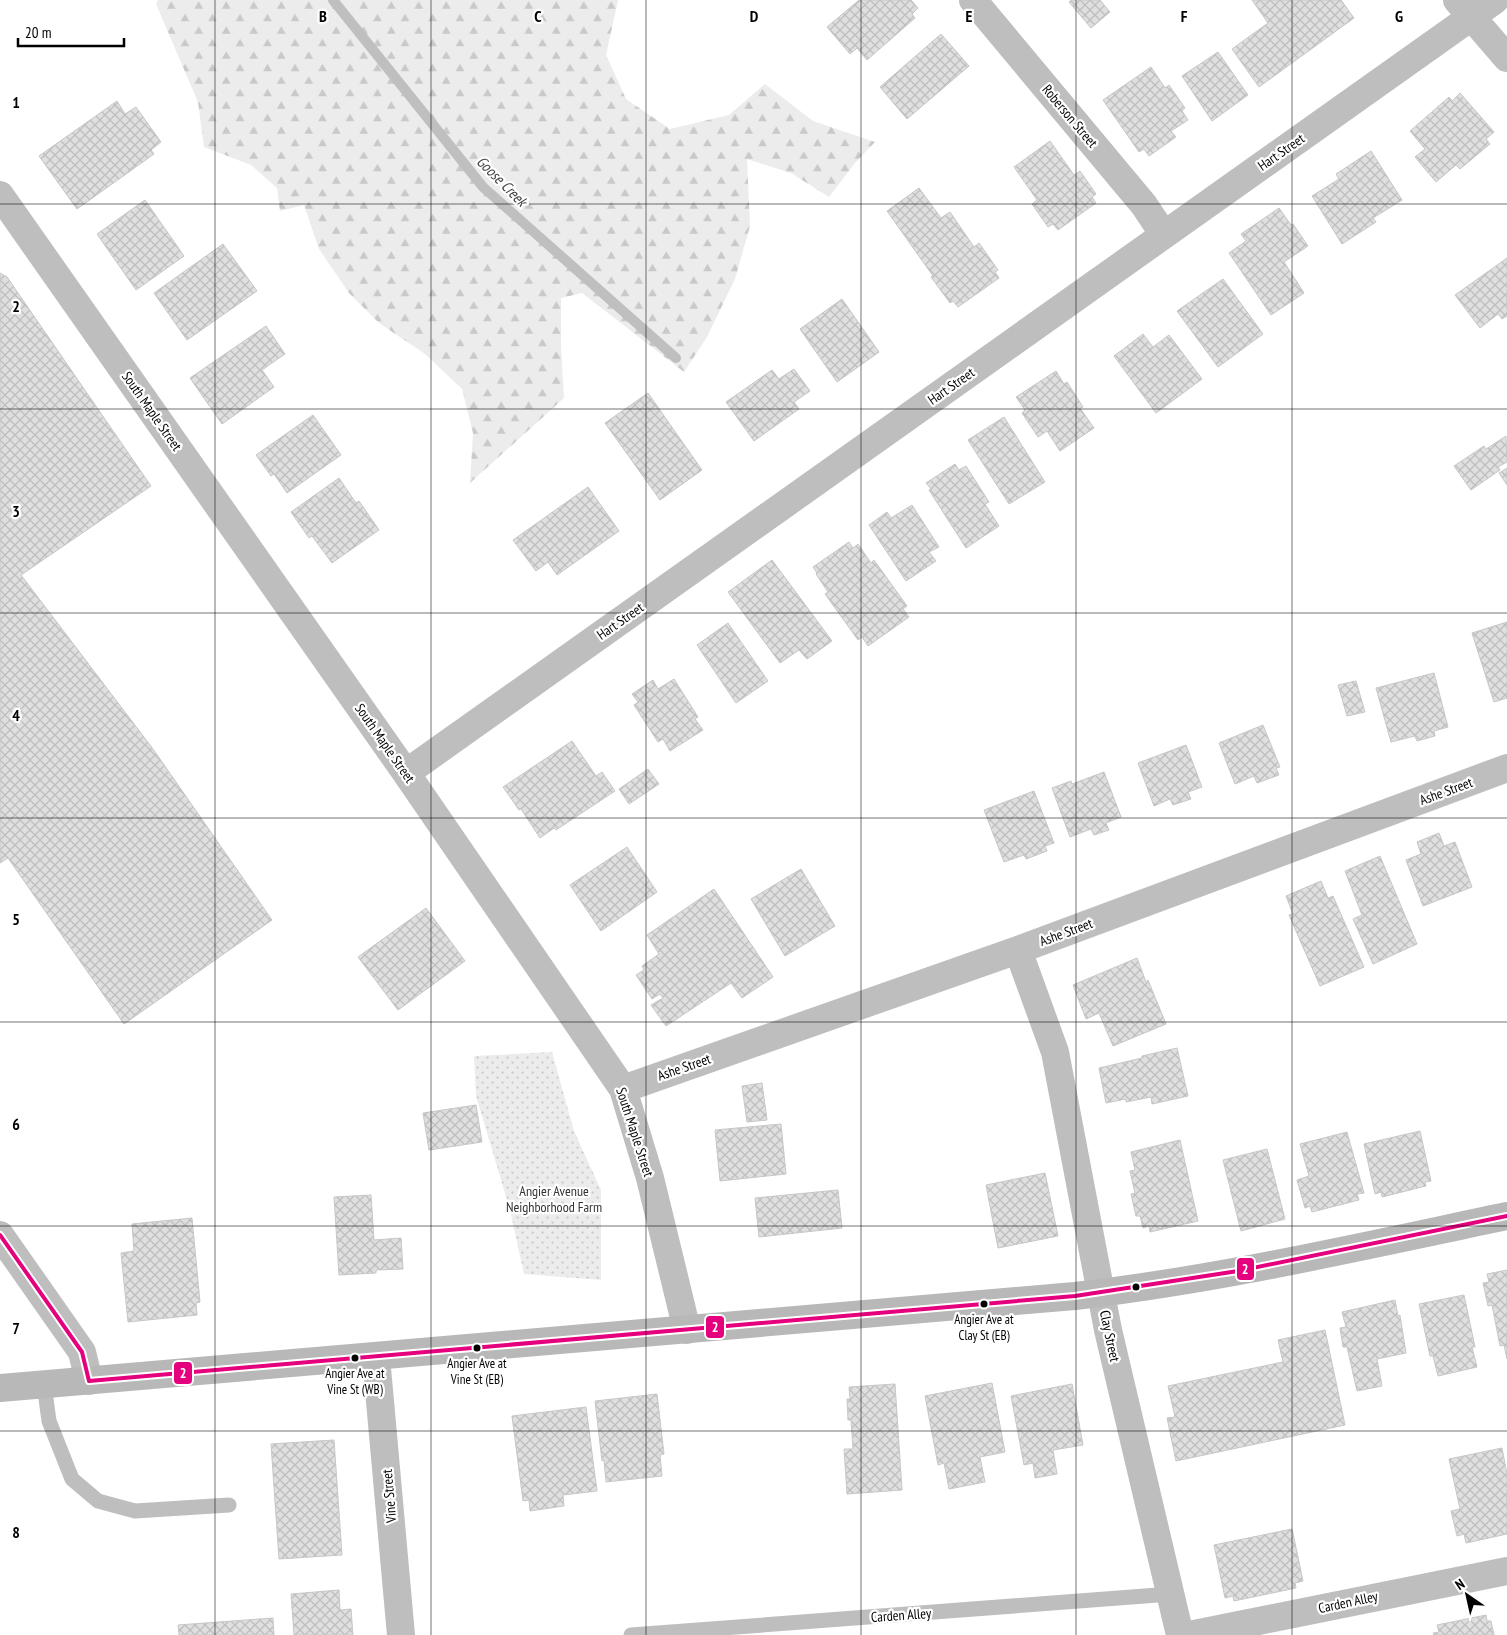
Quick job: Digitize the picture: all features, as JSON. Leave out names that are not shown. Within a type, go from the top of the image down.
[{"type":"main road","points":[[0,1388],[1101,1293],[1276,1264],[1507,1216]]},
{"type":"street","name":"Roberson Street","points":[[973,0],[1144,204],[1164,235]]},
{"type":"street","name":"Hart Street","points":[[406,773],[1164,235],[1464,8],[1495,0]]},
{"type":"street","points":[[1464,8],[1507,58]]},
{"type":"street","name":"South Maple Street","points":[[0,195],[406,773],[623,1089],[650,1178],[687,1330]]},
{"type":"street","name":"Ashe Street","points":[[623,1089],[1018,950],[1507,768]]},
{"type":"street","name":"Clay Street","points":[[1018,950],[1055,1052],[1108,1330],[1180,1635]]},
{"type":"street","points":[[0,1235],[82,1352],[89,1381]]},
{"type":"street","name":"Vine Street","points":[[376,1357],[401,1635]]},
{"type":"street","name":"Carden Alley","points":[[1189,1635],[1507,1571]]},
{"type":"lane","points":[[44,1384],[49,1421],[72,1479],[98,1501],[135,1511],[229,1505]]},
{"type":"lane","name":"Carden Alley","points":[[631,1635],[1171,1594]]},
{"type":"green space","points":[[158,0],[618,0],[606,55],[626,99],[670,129],[729,115],[765,84],[813,121],[875,142],[855,163],[829,197],[791,173],[747,159],[750,226],[735,279],[707,337],[684,372],[582,293],[561,298],[564,398],[470,483],[473,433],[462,389],[425,354],[379,323],[349,293],[319,249],[304,205],[280,211],[277,188],[251,165],[204,147],[198,102],[156,4]]},
{"type":"green space","name":"Angier Avenue Neighborhood Farm","points":[[552,1052],[574,1131],[601,1190],[601,1280],[524,1274],[510,1210],[476,1096],[474,1056]]},
{"type":"building","points":[[859,0],[911,0],[918,8],[912,14],[915,18],[867,60],[857,48],[850,54],[827,27]]},
{"type":"building","points":[[1071,0],[1100,0],[1110,12],[1091,28],[1069,2]]},
{"type":"building","points":[[1252,0],[1341,0],[1354,18],[1259,87],[1232,49],[1268,23]]},
{"type":"building","points":[[941,34],[969,66],[907,119],[880,87]]},
{"type":"building","points":[[1218,52],[1248,95],[1212,121],[1182,76]]},
{"type":"building","points":[[1151,67],[1165,88],[1169,85],[1185,108],[1182,111],[1188,120],[1171,131],[1176,137],[1149,156],[1144,149],[1139,152],[1103,100]]},
{"type":"building","points":[[1460,93],[1494,132],[1486,139],[1490,144],[1460,169],[1456,165],[1436,182],[1415,157],[1425,149],[1410,131],[1449,97],[1452,101]]},
{"type":"building","points":[[117,101],[125,114],[136,107],[161,142],[151,150],[154,154],[77,209],[39,156]]},
{"type":"building","points":[[1050,141],[1074,175],[1080,171],[1096,194],[1092,197],[1096,203],[1058,230],[1053,224],[1048,227],[1032,204],[1037,200],[1014,167]]},
{"type":"building","points":[[1371,151],[1402,200],[1373,218],[1376,222],[1342,244],[1312,196],[1339,179],[1336,174]]},
{"type":"building","points":[[919,188],[941,218],[950,212],[974,247],[979,243],[998,270],[995,272],[999,278],[958,307],[953,301],[950,303],[887,211]]},
{"type":"building","points":[[145,200],[184,256],[136,290],[97,234]]},
{"type":"building","points":[[1279,208],[1308,246],[1284,262],[1304,293],[1271,315],[1229,253],[1246,241],[1241,234]]},
{"type":"building","points":[[223,244],[257,291],[187,340],[154,293]]},
{"type":"building","points":[[1507,258],[1507,316],[1502,319],[1498,314],[1480,328],[1455,295]]},
{"type":"building","points":[[0,273],[7,277],[151,486],[21,575],[153,749],[272,920],[124,1024],[8,858],[0,863]]},
{"type":"building","points":[[1223,279],[1263,334],[1218,367],[1177,311]]},
{"type":"building","points":[[842,299],[879,352],[837,382],[800,329]]},
{"type":"building","points":[[266,326],[285,354],[262,370],[274,387],[222,424],[190,378]]},
{"type":"building","points":[[1143,334],[1153,347],[1169,335],[1202,379],[1156,413],[1114,356]]},
{"type":"building","points":[[794,369],[810,391],[794,402],[799,409],[754,441],[726,402],[772,370],[779,379]]},
{"type":"building","points":[[1056,371],[1064,384],[1067,382],[1083,407],[1080,408],[1094,428],[1060,451],[1047,431],[1038,437],[1022,413],[1025,410],[1016,397]]},
{"type":"building","points":[[648,393],[702,470],[660,500],[605,423]]},
{"type":"building","points":[[313,415],[341,455],[287,493],[274,474],[271,476],[256,455]]},
{"type":"building","points":[[1004,417],[1045,482],[1009,504],[968,440]]},
{"type":"building","points":[[1506,436],[1507,462],[1498,467],[1500,470],[1471,490],[1454,466],[1484,446],[1486,449]]},
{"type":"building","points":[[955,464],[959,470],[966,466],[989,502],[985,504],[999,526],[966,548],[926,483]]},
{"type":"building","points":[[1507,468],[1507,485],[1499,473]]},
{"type":"building","points":[[339,478],[356,503],[359,501],[379,530],[332,563],[312,536],[309,538],[291,512]]},
{"type":"building","points":[[588,487],[619,531],[557,575],[548,562],[536,571],[513,540]]},
{"type":"building","points":[[912,505],[939,547],[929,552],[936,561],[906,581],[869,525],[887,512],[891,518]]},
{"type":"building","points":[[849,542],[853,548],[858,544],[871,563],[874,560],[907,606],[903,609],[909,617],[868,646],[862,637],[858,640],[825,594],[828,592],[813,567]]},
{"type":"building","points":[[772,560],[832,641],[807,659],[799,650],[780,663],[728,592]]},
{"type":"building","points":[[1507,622],[1507,698],[1494,702],[1472,633]]},
{"type":"building","points":[[728,623],[768,681],[736,703],[697,645]]},
{"type":"building","points":[[1434,673],[1448,727],[1434,731],[1435,736],[1417,741],[1415,736],[1391,742],[1376,688]]},
{"type":"building","points":[[674,679],[698,717],[695,719],[703,730],[670,751],[663,739],[658,742],[634,705],[638,702],[632,694],[653,680],[658,689]]},
{"type":"building","points":[[1356,681],[1365,712],[1347,716],[1338,685]]},
{"type":"building","points":[[1263,725],[1280,767],[1276,768],[1279,775],[1257,783],[1254,776],[1235,784],[1219,743]]},
{"type":"building","points":[[572,741],[596,776],[602,772],[615,791],[556,830],[554,828],[540,838],[521,809],[519,810],[503,787]]},
{"type":"building","points":[[1186,745],[1202,787],[1188,792],[1191,799],[1173,805],[1170,799],[1154,806],[1138,763]]},
{"type":"building","points":[[648,769],[659,784],[629,804],[619,789]]},
{"type":"building","points":[[1104,772],[1121,817],[1106,823],[1109,830],[1094,835],[1091,829],[1070,837],[1052,788],[1071,781],[1072,784]]},
{"type":"building","points":[[1034,791],[1054,843],[1045,846],[1047,851],[1026,859],[1024,855],[1004,862],[984,810]]},
{"type":"building","points":[[1439,833],[1444,846],[1455,842],[1472,887],[1423,906],[1406,860],[1421,854],[1417,842]]},
{"type":"building","points":[[627,847],[657,892],[601,931],[570,885]]},
{"type":"building","points":[[1380,856],[1417,944],[1373,964],[1353,919],[1362,915],[1345,871]]},
{"type":"building","points":[[801,869],[835,926],[785,956],[751,899]]},
{"type":"building","points":[[1321,881],[1328,898],[1333,896],[1364,967],[1320,986],[1289,915],[1293,914],[1286,896]]},
{"type":"building","points":[[714,889],[773,977],[742,998],[731,983],[666,1026],[651,1005],[663,998],[660,994],[652,999],[636,975],[644,970],[642,966],[659,954],[647,935]]},
{"type":"building","points":[[426,908],[465,961],[398,1010],[358,957]]},
{"type":"building","points":[[1137,958],[1166,1024],[1113,1046],[1099,1013],[1086,1019],[1073,985]]},
{"type":"building","points":[[1177,1048],[1188,1096],[1152,1104],[1151,1097],[1126,1102],[1126,1099],[1106,1103],[1099,1068]]},
{"type":"building","points":[[762,1083],[767,1120],[747,1122],[742,1086]]},
{"type":"building","points":[[476,1105],[482,1142],[429,1150],[423,1113]]},
{"type":"building","points":[[781,1124],[786,1174],[720,1181],[715,1130]]},
{"type":"building","points":[[1420,1131],[1431,1181],[1425,1182],[1426,1186],[1382,1197],[1381,1192],[1375,1194],[1364,1144]]},
{"type":"building","points":[[1347,1132],[1364,1193],[1357,1194],[1359,1200],[1312,1212],[1310,1206],[1305,1208],[1297,1180],[1309,1176],[1300,1144]]},
{"type":"building","points":[[1180,1140],[1198,1221],[1150,1232],[1149,1226],[1143,1228],[1140,1216],[1136,1216],[1131,1194],[1135,1193],[1130,1171],[1135,1170],[1131,1152]]},
{"type":"building","points":[[1267,1149],[1285,1219],[1241,1231],[1223,1160]]},
{"type":"building","points":[[1045,1173],[1058,1236],[998,1248],[986,1185]]},
{"type":"building","points":[[838,1190],[842,1228],[759,1237],[755,1198]]},
{"type":"building","points":[[371,1195],[374,1240],[401,1238],[403,1269],[376,1270],[376,1273],[339,1275],[334,1197]]},
{"type":"building","points":[[192,1218],[200,1302],[196,1303],[197,1315],[128,1322],[121,1253],[134,1251],[132,1224]]},
{"type":"building","points":[[1507,1270],[1507,1359],[1504,1345],[1500,1346],[1492,1305],[1488,1306],[1483,1283],[1489,1282],[1487,1274]]},
{"type":"building","points":[[1464,1295],[1475,1347],[1472,1347],[1477,1367],[1438,1376],[1433,1356],[1430,1356],[1419,1304]]},
{"type":"building","points":[[1395,1300],[1398,1316],[1400,1315],[1406,1353],[1377,1359],[1382,1386],[1357,1391],[1347,1347],[1343,1347],[1340,1328],[1346,1327],[1342,1312]]},
{"type":"building","points":[[1325,1330],[1345,1425],[1176,1461],[1167,1418],[1175,1417],[1168,1386],[1283,1362],[1278,1340]]},
{"type":"building","points":[[992,1383],[1005,1452],[980,1457],[985,1482],[949,1489],[944,1463],[938,1465],[925,1396]]},
{"type":"building","points":[[895,1384],[902,1490],[847,1494],[844,1449],[853,1449],[851,1420],[848,1420],[847,1399],[850,1399],[849,1387]]},
{"type":"building","points":[[1072,1384],[1083,1445],[1053,1450],[1057,1474],[1035,1478],[1033,1463],[1024,1465],[1011,1396]]},
{"type":"building","points":[[657,1394],[664,1454],[660,1455],[662,1476],[606,1482],[595,1401]]},
{"type":"building","points":[[586,1407],[597,1491],[563,1495],[564,1506],[530,1511],[529,1500],[523,1501],[512,1416]]},
{"type":"building","points":[[334,1440],[342,1555],[279,1559],[271,1444]]},
{"type":"building","points":[[1502,1448],[1507,1474],[1507,1534],[1466,1543],[1464,1534],[1457,1536],[1451,1511],[1460,1509],[1449,1459]]},
{"type":"building","points":[[1292,1529],[1303,1581],[1295,1583],[1296,1588],[1234,1601],[1233,1596],[1225,1598],[1214,1545]]},
{"type":"building","points":[[339,1590],[340,1610],[351,1609],[353,1635],[294,1635],[291,1594]]},
{"type":"building","points":[[1486,1615],[1487,1621],[1491,1621],[1494,1635],[1434,1635],[1433,1633],[1439,1632],[1437,1625]]},
{"type":"building","points":[[273,1618],[274,1635],[179,1635],[178,1625]]},
{"type":"waterway","name":"Goose Creek","points":[[333,0],[483,187],[676,358]]},
{"type":"transit line","name":"2","points":[[0,1235],[82,1352],[89,1381],[1075,1296],[1238,1271],[1507,1216]]},
{"type":"place","name":"Angier Ave at Clay St (EB)","points":[[984,1304]]},
{"type":"place","name":"Angier Ave at Vine St (EB)","points":[[477,1348]]},
{"type":"place","name":"Angier Ave at Vine St (WB)","points":[[355,1358]]}]
